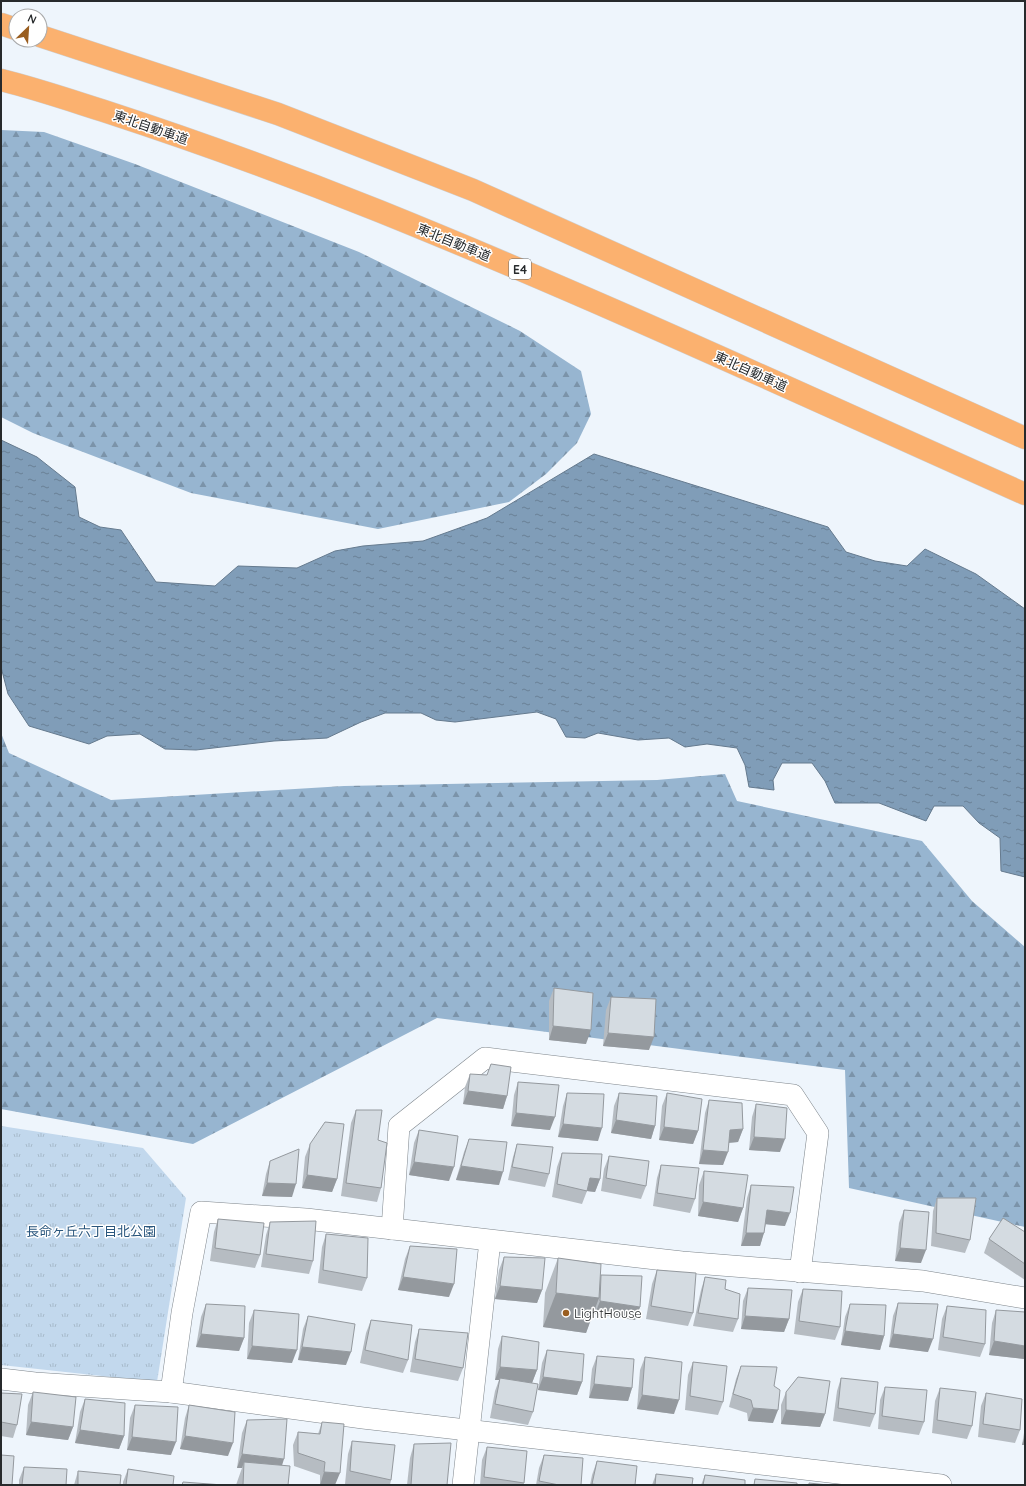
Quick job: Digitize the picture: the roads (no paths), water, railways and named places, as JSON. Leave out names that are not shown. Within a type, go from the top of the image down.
[{"type":"highway","points":[[48,39],[278,114],[473,190],[1025,438]]},
{"type":"highway","name":"東北自動車道","points":[[1,80],[28,87],[159,129],[309,183],[460,244],[594,300],[1025,494]]},
{"type":"street","points":[[392,1229],[399,1126],[485,1058],[792,1095],[818,1132],[800,1272]]},
{"type":"street","points":[[171,1392],[182,1313],[201,1212],[306,1219],[682,1262],[923,1281],[1025,1298]]},
{"type":"street","points":[[463,1485],[490,1241]]},
{"type":"street","points":[[1,1379],[34,1383],[171,1392],[468,1431],[941,1485]]},
{"type":"water","points":[[1,440],[37,457],[75,487],[79,517],[100,527],[121,530],[156,582],[215,586],[238,566],[297,568],[335,551],[363,546],[423,541],[487,518],[594,454],[828,527],[846,552],[875,561],[907,566],[925,549],[976,574],[1025,609],[1025,877],[1001,871],[1000,838],[979,823],[963,806],[934,806],[926,821],[879,803],[835,803],[825,781],[812,763],[782,763],[773,780],[774,790],[749,787],[745,765],[737,748],[707,744],[685,747],[669,738],[638,740],[598,733],[585,738],[566,737],[556,719],[537,712],[455,722],[436,720],[421,713],[385,713],[361,722],[327,738],[274,741],[196,750],[165,749],[140,734],[107,736],[89,744],[29,726],[8,694],[1,667]]},
{"type":"place","name":"LightHouse","points":[[566,1313]]},
{"type":"park label","name":"長命ヶ丘六丁目北公園","points":[[91,1231]]}]
